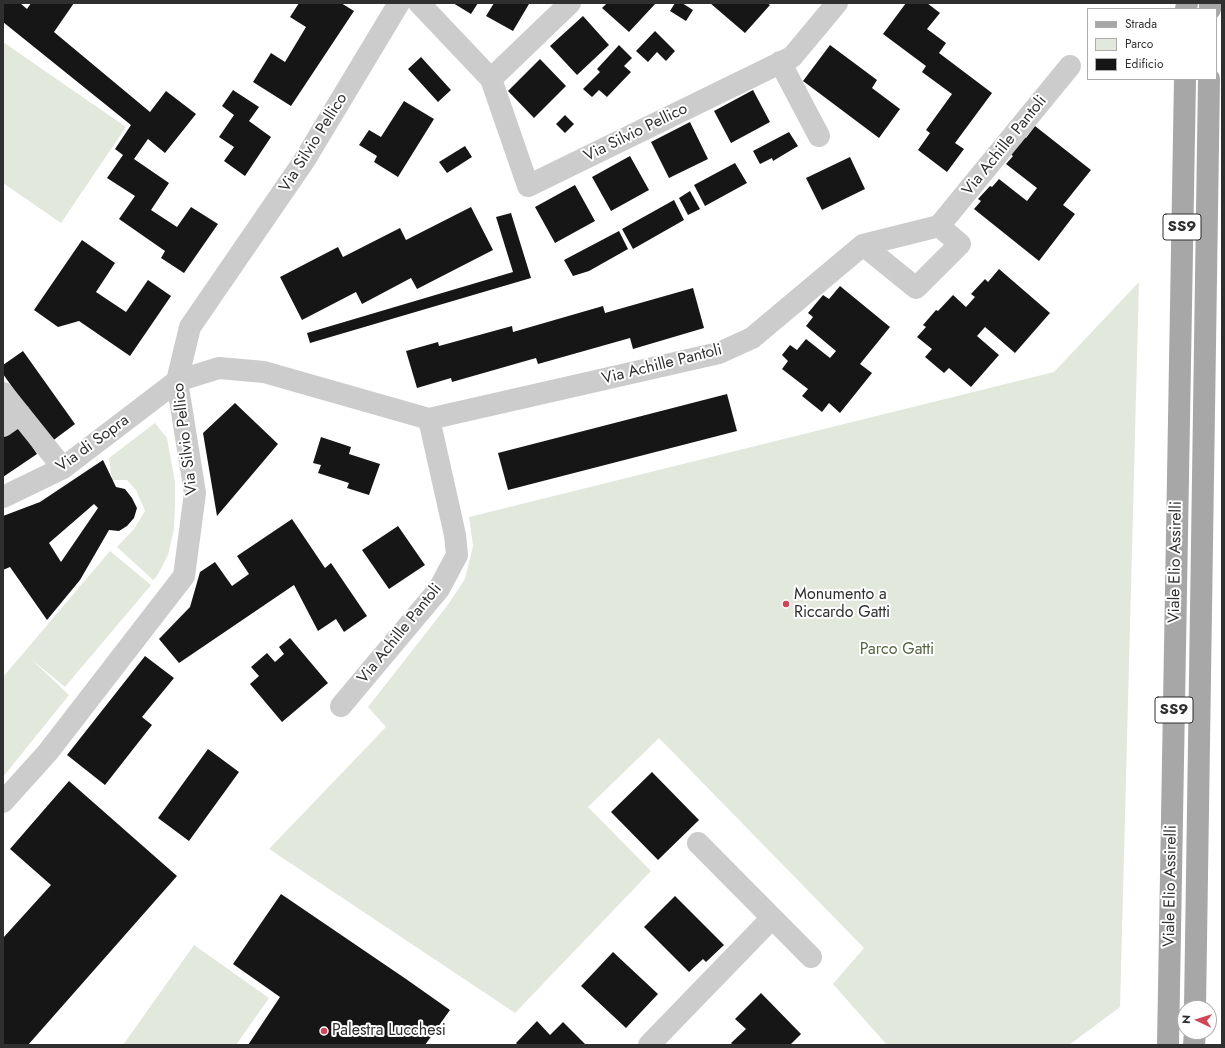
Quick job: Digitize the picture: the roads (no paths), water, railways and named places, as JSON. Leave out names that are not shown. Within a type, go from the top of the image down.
[{"type":"main road","name":"Viale Elio Assirelli","points":[[1168,1045],[1185,80]]},
{"type":"main road","name":"Viale Elio Assirelli","points":[[1195,1000],[1209,80]]},
{"type":"street","name":"Via Silvio Pellico","points":[[3,802],[48,752],[184,576],[195,493],[177,381],[190,327],[304,161],[399,3]]},
{"type":"street","name":"Via Silvio Pellico","points":[[419,3],[491,79],[528,186],[792,57],[836,3]]},
{"type":"street","points":[[491,79],[570,3]]},
{"type":"street","points":[[780,62],[819,136]]},
{"type":"street","name":"Via Achille Pantoli","points":[[177,381],[219,368],[264,372],[429,419],[719,353],[752,338],[863,245],[939,226],[1070,66]]},
{"type":"street","points":[[863,245],[916,288],[960,244],[939,226]]},
{"type":"street","name":"Via di Sopra","points":[[3,497],[63,468],[177,381]]},
{"type":"street","points":[[3,393],[12,420],[63,468]]},
{"type":"street","name":"Via Achille Pantoli","points":[[341,706],[439,589],[457,555],[455,536],[429,419]]},
{"type":"street","points":[[698,843],[811,957]]},
{"type":"street","points":[[649,1045],[772,918]]},
{"type":"place","name":"Monumento a Riccardo Gatti","points":[[786,604]]},
{"type":"place","name":"Palestra Lucchesi","points":[[324,1031]]},
{"type":"park label","name":"Parco Gatti","points":[[897,650]]}]
